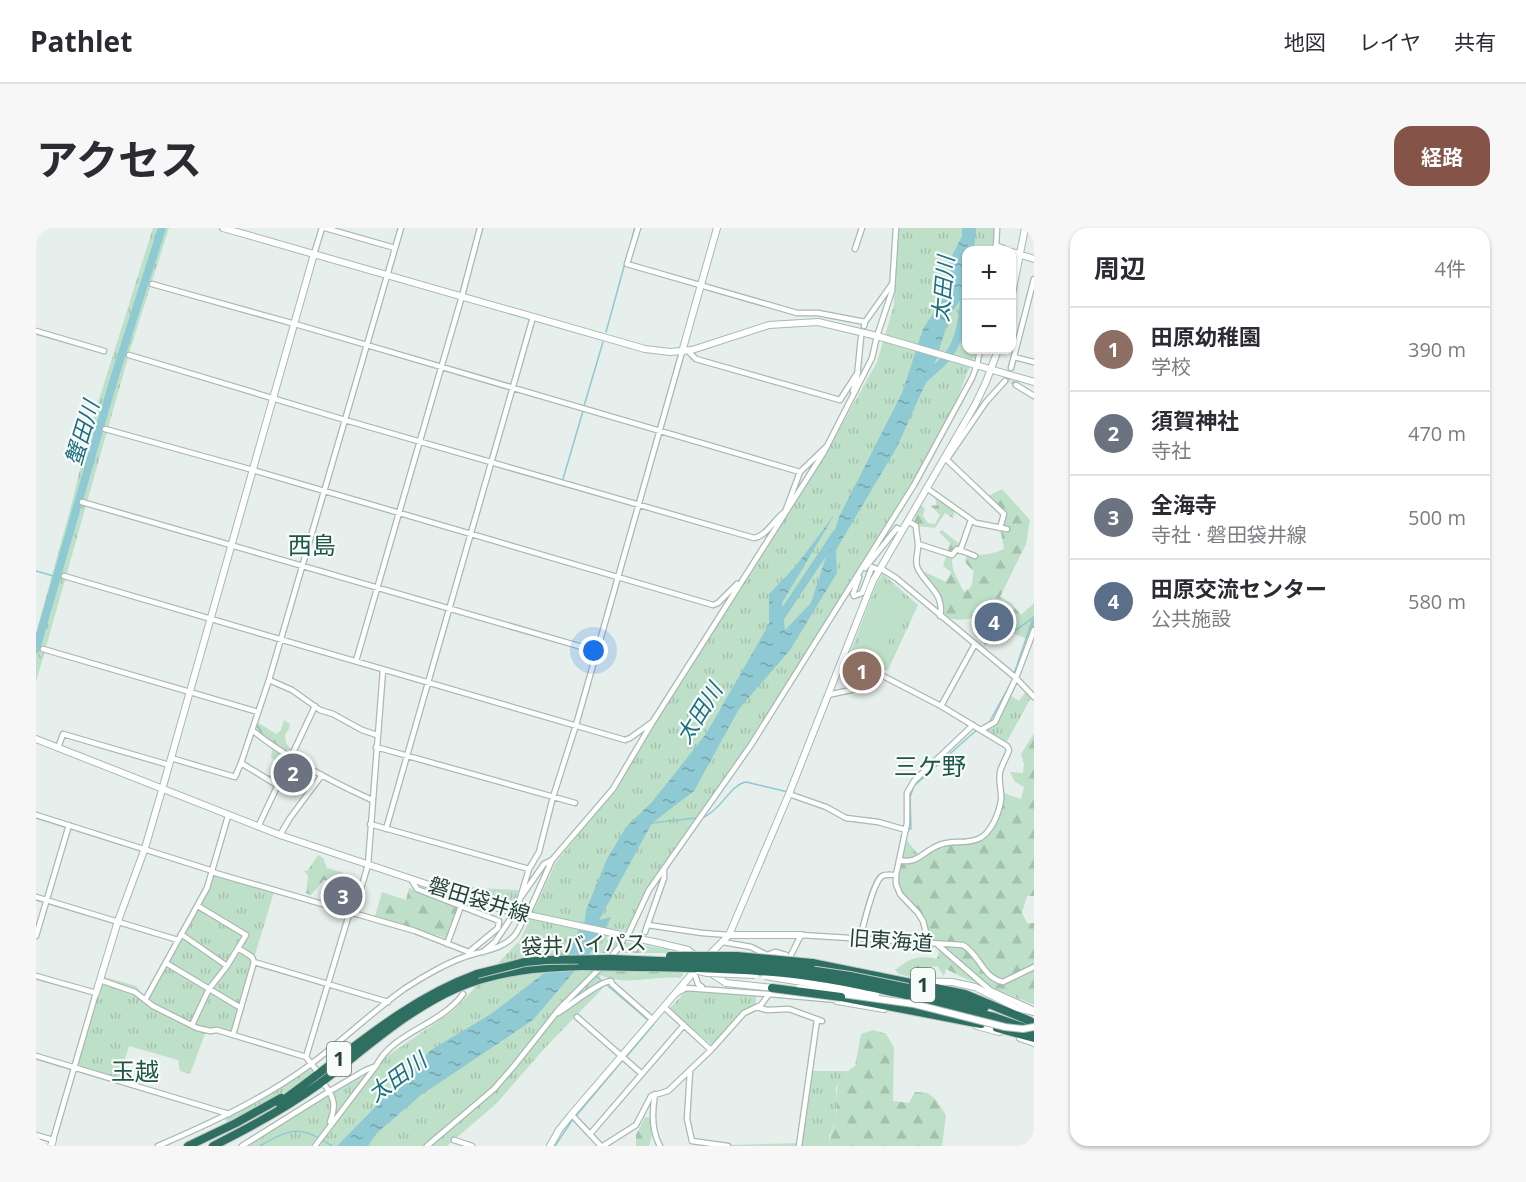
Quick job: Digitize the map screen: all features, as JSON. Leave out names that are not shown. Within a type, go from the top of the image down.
[{"type":"highway","name":"1","points":[[612,959],[737,956],[812,963],[964,994],[1033,1020]]},
{"type":"highway","name":"袋井バイパス","points":[[203,1146],[239,1128],[430,994],[525,962],[612,959],[782,966],[850,976],[907,992]]},
{"type":"highway","name":"袋井バイパス","points":[[213,1146],[242,1132],[318,1085],[411,1013],[478,977],[546,967],[602,966],[782,973],[907,992]]},
{"type":"highway","name":"1","points":[[770,991],[839,999],[952,1017],[1034,1038]]},
{"type":"highway","name":"1","points":[[907,992],[1033,1020]]},
{"type":"highway","points":[[188,1146],[236,1123],[315,1075]]},
{"type":"highway","points":[[222,1146],[242,1132]]},
{"type":"street","points":[[223,228],[645,349],[685,351],[714,344],[752,329],[785,323],[818,322],[880,337],[1034,382]]},
{"type":"street","points":[[36,1135],[52,1143],[118,921],[145,848],[230,545],[323,228],[395,248]]},
{"type":"street","points":[[58,748],[63,734],[235,777],[269,680],[401,228]]},
{"type":"street","points":[[356,661],[480,228]]},
{"type":"street","points":[[638,228],[627,264],[797,313],[826,314],[864,324],[892,283]]},
{"type":"street","points":[[518,905],[529,869],[539,852],[617,576],[685,351],[717,228]]},
{"type":"street","points":[[855,249],[862,228]]},
{"type":"street","points":[[36,815],[213,871],[352,911],[415,931],[472,953],[490,951],[515,935],[528,916],[552,860],[604,801],[827,446],[872,358],[880,337],[889,304],[896,228]]},
{"type":"street","points":[[996,246],[997,228]]},
{"type":"street","points":[[1016,270],[1025,228]]},
{"type":"street","points":[[1016,254],[1034,259]]},
{"type":"street","points":[[1011,368],[1034,279]]},
{"type":"street","points":[[152,284],[800,472]]},
{"type":"street","points":[[386,829],[533,316]]},
{"type":"street","points":[[36,331],[104,351]]},
{"type":"street","points":[[849,405],[858,372],[861,337]]},
{"type":"street","points":[[685,351],[696,360],[840,400],[858,372]]},
{"type":"street","points":[[428,1146],[494,1089],[552,1019],[621,945],[644,899],[751,745],[929,460],[978,354]]},
{"type":"street","points":[[550,1146],[559,1130],[693,970],[729,935],[789,794],[879,569],[928,489],[938,467],[975,405],[997,354]]},
{"type":"street","points":[[129,355],[754,538],[762,535],[785,512],[800,472],[827,446]]},
{"type":"street","points":[[1014,357],[1034,362]]},
{"type":"street","points":[[938,467],[986,402],[1005,381]]},
{"type":"street","points":[[1016,385],[1034,396]]},
{"type":"street","points":[[105,429],[713,605],[718,603],[743,578]]},
{"type":"street","points":[[946,459],[1004,514],[1000,528]]},
{"type":"street","points":[[928,489],[976,523],[1007,529]]},
{"type":"street","points":[[82,502],[596,651]]},
{"type":"street","points":[[960,551],[972,520]]},
{"type":"street","points":[[908,522],[916,526],[917,568],[938,594],[940,615]]},
{"type":"street","points":[[902,531],[897,528],[859,574],[854,596],[862,592],[872,567],[896,578],[1016,678],[1034,697]]},
{"type":"street","points":[[918,544],[952,555],[957,549],[975,556]]},
{"type":"street","points":[[64,576],[625,740],[652,723]]},
{"type":"street","points":[[981,730],[995,722],[1016,678],[1034,630]]},
{"type":"street","points":[[942,706],[975,644]]},
{"type":"street","points":[[43,649],[258,712]]},
{"type":"street","points":[[306,1057],[368,865],[383,670]]},
{"type":"street","points":[[828,694],[869,686],[881,675],[942,706],[1007,746],[1009,750],[1000,771],[1001,799],[992,826],[980,839],[964,843],[941,844],[920,858],[910,861],[899,860]]},
{"type":"street","points":[[269,680],[292,690],[315,706],[377,735]]},
{"type":"street","points":[[258,827],[315,706]]},
{"type":"street","points":[[926,943],[927,936],[923,921],[899,893],[896,874],[906,830],[907,793],[914,781],[973,725]]},
{"type":"street","points":[[252,730],[291,758],[372,801]]},
{"type":"street","name":"磐田袋井線","points":[[36,739],[228,816],[411,879],[528,916],[688,950],[702,962],[710,974],[724,985]]},
{"type":"street","points":[[376,747],[575,803]]},
{"type":"street","points":[[241,763],[277,785]]},
{"type":"street","points":[[280,835],[322,775]]},
{"type":"street","points":[[789,794],[826,807],[846,818],[878,822],[906,830]]},
{"type":"street","points":[[145,1000],[198,906],[213,871],[228,816]]},
{"type":"street","points":[[370,824],[529,869]]},
{"type":"street","points":[[36,936],[69,825]]},
{"type":"street","points":[[521,897],[544,864],[552,860]]},
{"type":"street","points":[[645,932],[664,878],[664,868]]},
{"type":"street","points":[[860,939],[878,880],[885,875],[896,874]]},
{"type":"street","points":[[158,1146],[229,1114],[311,1064],[420,979],[472,953],[498,928],[499,921],[417,889],[411,879]]},
{"type":"street","points":[[36,897],[180,937],[227,966]]},
{"type":"street","points":[[192,1025],[209,989],[227,966],[246,935],[198,906]]},
{"type":"street","points":[[447,944],[461,906]]},
{"type":"street","points":[[483,952],[495,942],[511,918]]},
{"type":"street","points":[[648,925],[729,935]]},
{"type":"street","name":"旧東海道","points":[[729,935],[801,935],[963,945],[969,948],[985,971],[1000,981],[1008,980],[1034,967]]},
{"type":"street","points":[[784,995],[788,962],[801,935]]},
{"type":"street","points":[[723,942],[751,947],[767,955],[776,952],[786,955],[788,962]]},
{"type":"street","points":[[693,970],[785,978],[864,992],[1005,1027],[1023,1029],[1033,1020],[990,990],[937,944]]},
{"type":"street","points":[[233,1035],[254,962],[252,957],[238,948]]},
{"type":"street","points":[[254,962],[388,1002]]},
{"type":"street","points":[[166,963],[241,1008]]},
{"type":"street","points":[[839,999],[841,968]]},
{"type":"street","points":[[693,970],[698,984],[705,989]]},
{"type":"street","points":[[36,976],[96,993]]},
{"type":"street","points":[[100,980],[135,992],[153,1006],[192,1025],[210,1031],[217,1030],[306,1057],[315,1075]]},
{"type":"street","points":[[552,1019],[598,985],[611,981],[652,1020]]},
{"type":"street","points":[[675,994],[687,988],[705,989],[724,985],[784,995],[839,999],[979,1026],[1034,1043]]},
{"type":"street","points":[[770,991],[809,988],[914,1004]]},
{"type":"street","points":[[572,1115],[602,1146],[636,1125],[651,1096],[668,1091],[711,1050],[744,1013],[761,1005],[770,991]]},
{"type":"street","points":[[315,1146],[376,1066],[381,1056],[388,1049],[445,1013],[463,994]]},
{"type":"street","points":[[664,1007],[711,1050]]},
{"type":"street","points":[[756,1007],[768,1010],[789,1009],[820,1020],[799,1146]]},
{"type":"street","points":[[577,1017],[642,1074]]},
{"type":"street","points":[[591,1133],[684,1025]]},
{"type":"street","points":[[36,1056],[229,1114]]},
{"type":"street","points":[[242,1146],[330,1091],[376,1066]]},
{"type":"street","points":[[690,1071],[687,1119],[692,1141],[728,1146]]},
{"type":"street","points":[[324,1084],[335,1100],[327,1128]]},
{"type":"street","points":[[655,1094],[652,1111],[655,1138],[660,1146]]},
{"type":"street","points":[[454,1140],[472,1146]]},
{"type":"green space","points":[[153,228],[169,228],[131,347],[36,682],[36,633],[90,428]]},
{"type":"green space","points":[[895,228],[995,228],[993,246],[962,246],[962,354],[975,354],[948,421],[916,483],[719,792],[649,890],[627,931],[613,929],[597,953],[602,989],[543,1050],[497,1103],[447,1146],[315,1146],[354,1093],[310,1146],[243,1146],[333,1089],[369,1074],[377,1063],[453,1011],[520,940],[556,862],[610,796],[754,560],[837,433],[877,362],[894,305]]},
{"type":"green space","points":[[1002,489],[1030,520],[1026,544],[1000,597],[1011,603],[1021,615],[1034,603],[1034,641],[1011,633],[1013,618],[1001,610],[995,609],[961,620],[943,615],[938,594],[923,577],[925,572],[946,582],[951,572],[943,566],[950,543],[939,532],[942,530],[961,545],[960,551],[957,549],[954,554],[952,565],[964,592],[971,587],[974,572],[965,562],[967,554],[986,554],[1004,549],[1000,527],[1004,514],[989,496]]},
{"type":"green space","points":[[937,495],[955,509],[953,518],[945,513],[935,528],[914,524],[918,504],[925,508],[923,516],[928,523],[935,524],[940,515],[931,506],[937,505],[935,498]]},
{"type":"green space","points":[[883,574],[918,605],[888,670],[874,669],[848,658],[877,583]]},
{"type":"green space","points":[[887,597],[901,611],[883,656],[877,656],[864,649],[864,635],[872,613]]},
{"type":"green space","points":[[1027,690],[1032,696],[1005,745],[983,729],[993,723],[1008,694],[1019,701]]},
{"type":"green space","points":[[284,720],[290,724],[285,735],[286,743],[291,749],[290,753],[305,769],[308,778],[304,785],[293,788],[265,778],[266,775],[273,775],[279,764],[271,757],[272,750],[256,726],[259,723],[276,734],[281,730]]},
{"type":"green space","points":[[1034,733],[1034,896],[1027,896],[1022,913],[1027,923],[1034,923],[1034,1005],[992,987],[968,980],[946,969],[944,976],[937,966],[921,969],[909,977],[899,974],[895,970],[910,960],[924,957],[937,959],[939,952],[936,945],[927,955],[925,948],[927,936],[911,907],[900,894],[896,873],[907,840],[920,857],[938,845],[974,843],[992,826],[1001,792],[1021,799],[1024,787],[1015,782],[1010,772],[1023,773],[1024,764],[1021,754]]},
{"type":"green space","points":[[318,855],[323,858],[327,868],[344,873],[341,884],[324,880],[311,895],[306,893],[308,876],[304,871],[308,870]]},
{"type":"green space","points":[[213,875],[274,892],[231,1034],[210,1031],[205,1034],[190,1074],[180,1071],[178,1060],[129,1046],[119,1078],[75,1065],[101,976],[136,986],[146,999],[208,891]]},
{"type":"green space","points":[[441,883],[518,890],[516,905]]},
{"type":"green space","points":[[409,888],[457,908],[446,938],[375,916],[382,892],[406,900]]},
{"type":"green space","points":[[607,939],[666,949],[675,953],[597,953]]},
{"type":"green space","points":[[667,969],[684,974],[680,978],[616,980],[596,973],[604,970]]},
{"type":"green space","points":[[686,991],[756,996],[756,1003],[742,1011],[712,1045],[669,1009]]},
{"type":"green space","points":[[873,1030],[886,1034],[894,1047],[893,1101],[909,1103],[915,1092],[928,1093],[946,1115],[942,1146],[831,1146],[830,1137],[835,1122],[839,1083],[842,1077],[855,1066],[861,1034]]},
{"type":"green space","points":[[311,1064],[316,1074],[230,1126],[225,1118]]},
{"type":"green space","points":[[809,1071],[847,1071],[836,1088],[836,1121],[829,1136],[831,1146],[691,1146],[803,1143],[799,1141]]},
{"type":"green space","points":[[645,1117],[651,1118],[654,1127],[649,1146],[636,1146],[636,1135]]},
{"type":"water","points":[[962,228],[976,228],[974,246],[962,246],[962,298],[950,315],[936,360],[897,447],[836,550],[837,573],[790,650],[739,709],[694,791],[652,823],[599,920],[611,917],[601,940],[533,1020],[421,1095],[377,1133],[368,1146],[337,1146],[431,1050],[491,1014],[582,944],[586,910],[607,859],[626,827],[652,802],[706,734],[769,624],[769,594],[795,567],[835,514],[782,603],[785,630],[811,603],[839,517],[902,393],[923,329],[951,286],[949,262],[962,236]]},
{"type":"waterway","name":"蟹田川","points":[[36,649],[113,382],[162,228]]},
{"type":"waterway","points":[[632,238],[635,228]]},
{"type":"waterway","points":[[606,332],[625,263]]},
{"type":"waterway","name":"太田川","points":[[923,380],[953,349],[961,323],[964,300]]},
{"type":"waterway","points":[[584,406],[603,342]]},
{"type":"waterway","points":[[563,479],[583,411]]},
{"type":"waterway","name":"太田川","points":[[778,621],[836,534]]},
{"type":"waterway","points":[[36,571],[57,577]]},
{"type":"waterway","points":[[985,644],[1005,638],[1034,617]]},
{"type":"waterway","points":[[1014,674],[1033,618]]},
{"type":"waterway","points":[[863,818],[877,819],[911,829],[910,797],[914,786],[972,734],[990,721],[1013,679]]},
{"type":"waterway","points":[[704,817],[716,809],[735,788],[746,782],[788,792]]},
{"type":"waterway","points":[[810,799],[828,806]]},
{"type":"waterway","points":[[652,823],[696,818]]},
{"type":"waterway","name":"太田川","points":[[557,963],[590,922]]},
{"type":"waterway","points":[[588,969],[603,982]]},
{"type":"waterway","points":[[607,985],[649,1021]]},
{"type":"waterway","points":[[627,1056],[652,1024]]},
{"type":"waterway","points":[[576,1116],[623,1060]]},
{"type":"waterway","points":[[555,1146],[573,1119]]},
{"type":"waterway","points":[[260,1146],[280,1135],[296,1131],[312,1135],[332,1146]]},
{"type":"tunnel","points":[[1007,377],[1016,385]]},
{"type":"place","name":"田原交流センター","points":[[994,622]]},
{"type":"place","name":"田原幼稚園","points":[[862,671]]},
{"type":"place","name":"須賀神社","points":[[293,773]]},
{"type":"place","name":"全海寺","points":[[343,896]]},
{"type":"district","name":"西島","points":[[312,546]]},
{"type":"district","name":"三ケ野","points":[[930,767]]},
{"type":"district","name":"玉越","points":[[135,1072]]}]
